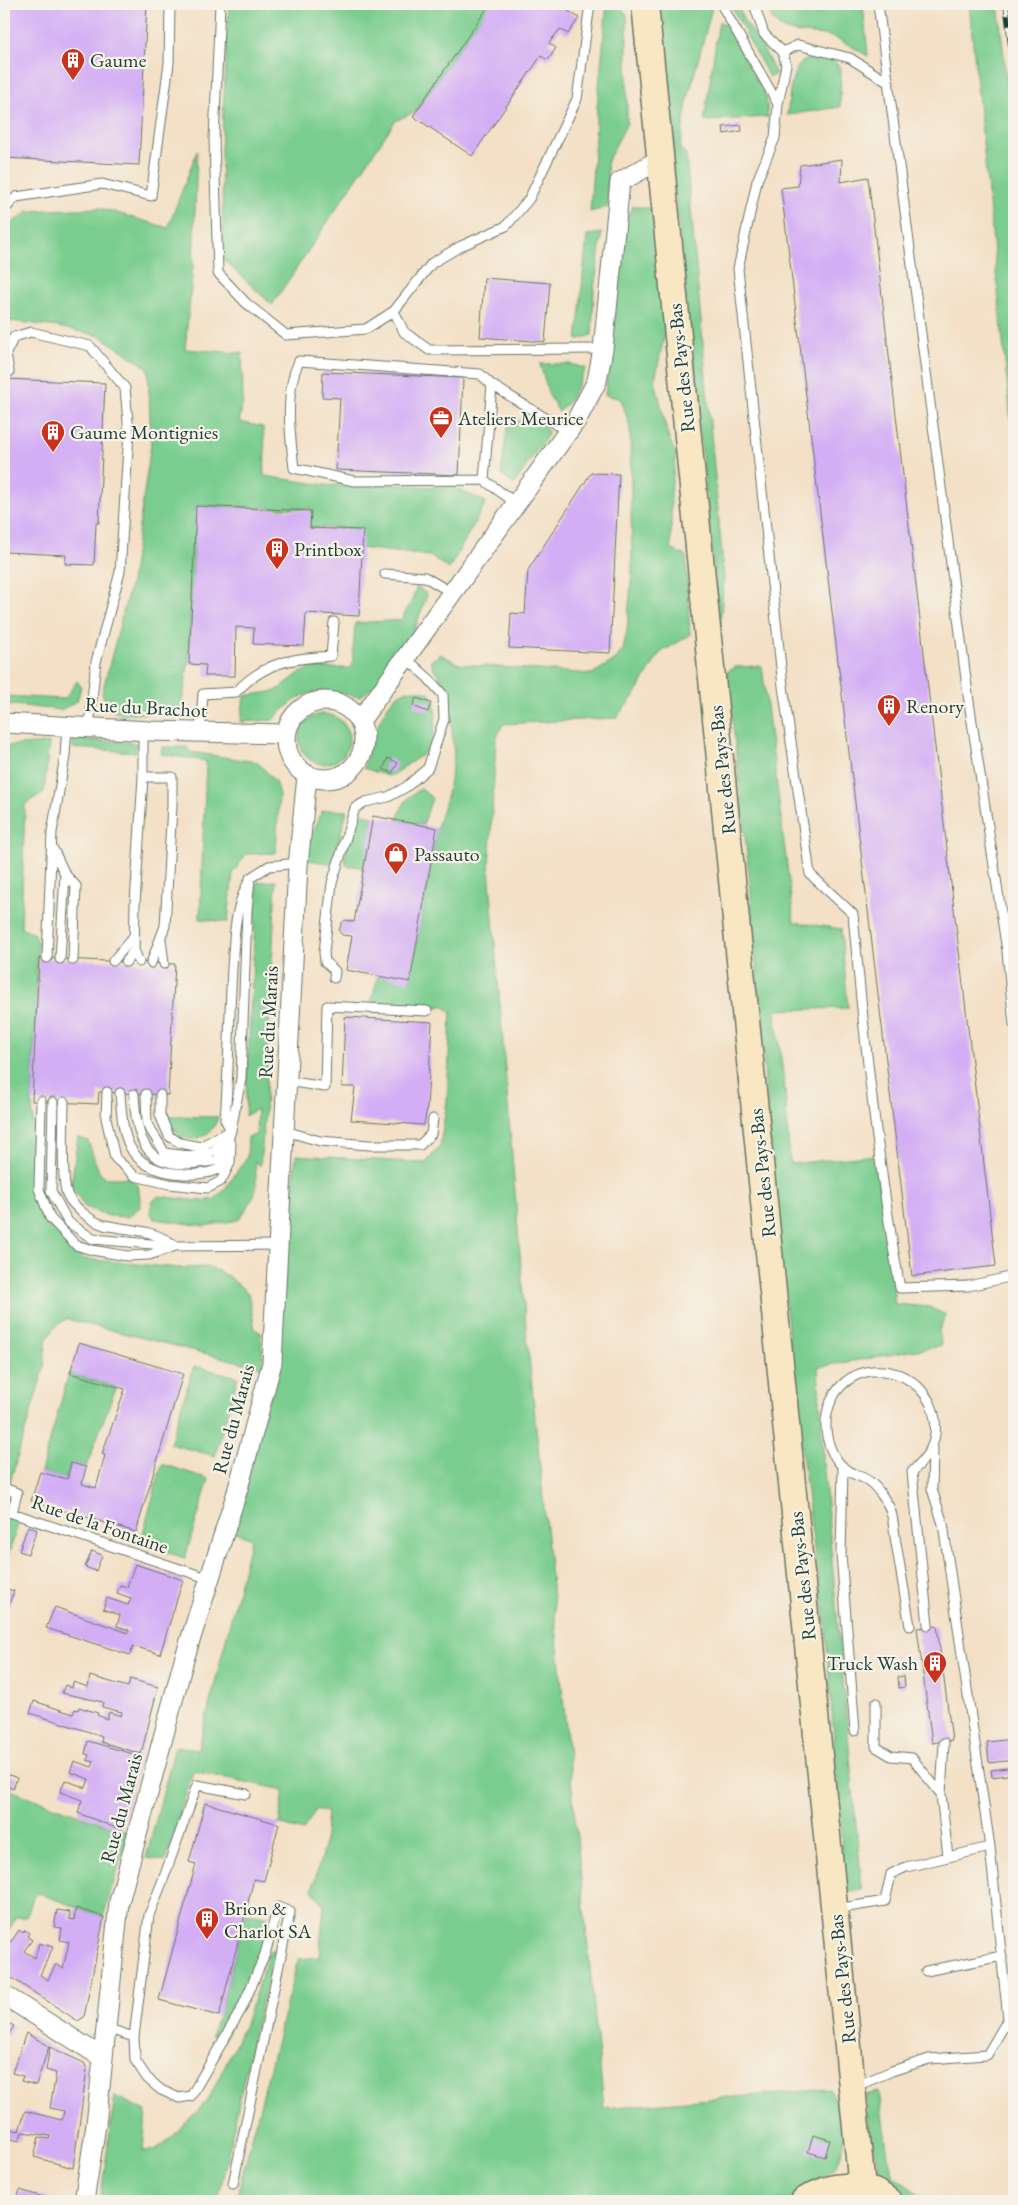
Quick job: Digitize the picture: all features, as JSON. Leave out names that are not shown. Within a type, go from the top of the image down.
[{"type":"street","name":"Rue des Pays-Bas","points":[[645,4],[862,2188]]},
{"type":"street","points":[[360,721],[568,432],[597,381],[603,348],[620,182],[660,159]]},
{"type":"street","points":[[335,701],[345,706],[360,721],[364,733],[364,744],[361,756],[355,766],[335,778],[323,779],[307,776],[294,764],[289,755],[286,734],[289,723],[295,714],[313,702],[335,701]]},
{"type":"street","name":"Rue du Brachot","points":[[4,723],[143,731],[286,734]]},
{"type":"street","name":"Rue du Marais","points":[[84,2201],[96,2125],[119,1902],[183,1663],[210,1579],[272,1363],[298,863],[307,776]]},
{"type":"street","points":[[4,1995],[103,2058]]},
{"type":"street","points":[[804,2201],[818,2192],[840,2186],[862,2188],[882,2196],[888,2201]]},
{"type":"lane","points":[[4,210],[16,197],[102,184],[151,196],[168,63],[170,4]]},
{"type":"lane","points":[[220,4],[214,139],[218,273],[246,303],[286,335],[366,329],[394,311],[432,263],[461,246],[506,226],[529,199],[577,99],[590,4]]},
{"type":"lane","points":[[721,4],[778,104]]},
{"type":"lane","points":[[754,4],[764,34],[783,52],[786,65],[778,104],[775,138],[757,180],[738,269],[783,686],[810,874],[853,914],[864,1033],[890,1230],[900,1288],[968,1286],[1014,1276]]},
{"type":"lane","points":[[878,4],[969,702],[1007,951],[1014,1024]]},
{"type":"lane","points":[[783,52],[798,45],[850,58],[889,83]]},
{"type":"lane","points":[[394,311],[404,332],[429,350],[603,348]]},
{"type":"lane","points":[[9,372],[5,351],[14,336],[31,332],[90,346],[125,388],[129,433],[120,572],[96,662],[89,728]]},
{"type":"lane","points":[[517,504],[484,480],[354,481],[294,468],[290,429],[292,376],[299,361],[480,374],[492,385],[568,432]]},
{"type":"lane","points":[[484,480],[492,385]]},
{"type":"lane","points":[[385,574],[424,577],[452,593]]},
{"type":"lane","points":[[200,732],[203,694],[236,692],[252,676],[291,659],[331,656],[334,622]]},
{"type":"lane","points":[[334,978],[335,971],[325,962],[324,952],[332,883],[355,808],[365,802],[394,793],[406,787],[428,768],[444,720],[443,695],[406,658]]},
{"type":"lane","points":[[47,958],[52,847],[67,726]]},
{"type":"lane","points":[[139,962],[134,950],[134,936],[143,777],[143,731]]},
{"type":"lane","points":[[143,777],[172,777],[164,926],[151,963]]},
{"type":"lane","points":[[52,847],[65,874],[76,886],[73,960]]},
{"type":"lane","points":[[107,1092],[106,1118],[115,1158],[135,1176],[169,1184],[208,1188],[221,1180],[230,1163],[231,1130],[225,1119],[228,1025],[235,922],[240,898],[250,878],[269,866],[298,863]]},
{"type":"lane","points":[[60,959],[65,874]]},
{"type":"lane","points":[[120,1093],[122,1128],[136,1157],[146,1166],[190,1175],[206,1174],[220,1169],[231,1130],[241,1079],[247,910],[250,878]]},
{"type":"lane","points":[[113,961],[134,936]]},
{"type":"lane","points":[[161,936],[164,964]]},
{"type":"lane","points":[[126,962],[134,950]]},
{"type":"lane","points":[[287,1080],[325,1087],[328,1006],[427,1011]]},
{"type":"lane","points":[[134,1094],[135,1120],[144,1147],[158,1160],[181,1165],[218,1160],[231,1130]]},
{"type":"lane","points":[[146,1094],[147,1124],[165,1153],[202,1156],[217,1150],[231,1130]]},
{"type":"lane","points":[[160,1095],[160,1115],[169,1136],[180,1143],[200,1147],[231,1130]]},
{"type":"lane","points":[[41,1101],[39,1189],[50,1218],[76,1245],[92,1250],[127,1256],[149,1255],[175,1246]]},
{"type":"lane","points":[[53,1102],[51,1191],[68,1222],[93,1239],[175,1246],[278,1246]]},
{"type":"lane","points":[[64,1102],[67,1194],[86,1216],[102,1224],[145,1230],[162,1237],[175,1246]]},
{"type":"lane","points":[[285,1131],[320,1141],[369,1145],[420,1145],[431,1134],[433,1119]]},
{"type":"lane","points":[[853,2088],[892,2071],[928,2060],[987,2055],[1008,2019],[990,1848],[943,1524],[932,1489],[935,1417],[933,1408],[924,1392],[911,1380],[894,1372],[876,1371],[858,1375],[843,1386],[831,1400],[826,1418],[826,1436],[832,1453],[843,1468],[860,1478],[870,1481],[890,1509],[910,1626]]},
{"type":"lane","points":[[928,1626],[912,1472],[925,1460],[933,1444]]},
{"type":"lane","points":[[843,1468],[841,1554],[855,1731]]},
{"type":"lane","name":"Rue de la Fontaine","points":[[4,1488],[17,1493],[12,1513],[210,1579]]},
{"type":"lane","points":[[876,1703],[876,1747],[891,1756],[912,1758],[941,1794]]},
{"type":"lane","points":[[944,1743],[941,1794],[948,1857]]},
{"type":"lane","points":[[233,2184],[290,1912],[278,1907],[265,1954],[242,2008],[191,2096],[179,2098],[161,2090],[147,2078],[135,2060],[134,2038],[148,1915],[163,1880],[197,1785],[246,1794]]},
{"type":"lane","points":[[835,1909],[885,1901],[891,1874],[906,1867],[990,1848]]},
{"type":"lane","points":[[926,1971],[1002,1956]]},
{"type":"lane","points":[[106,2028],[134,2038]]},
{"type":"green space","points":[[229,4],[490,4],[416,111],[395,121],[272,305],[224,260],[221,149]]},
{"type":"green space","points":[[607,4],[619,5],[627,15],[627,123],[607,162],[608,207],[590,212],[597,107]]},
{"type":"green space","points":[[658,4],[713,4],[687,102],[680,149],[686,154],[724,578],[720,627],[672,163],[673,140],[676,132]]},
{"type":"green space","points":[[730,4],[738,4],[743,19],[759,41],[776,74],[769,77]]},
{"type":"green space","points":[[766,4],[863,4],[868,56],[834,37],[799,33],[783,28],[770,15]]},
{"type":"green space","points":[[969,4],[998,4],[1014,146],[1014,451]]},
{"type":"green space","points":[[719,21],[726,26],[766,96],[768,117],[704,121]]},
{"type":"green space","points":[[830,56],[841,69],[840,107],[787,115],[791,84],[796,69],[806,60]]},
{"type":"green space","points":[[197,151],[193,267],[185,349],[242,353],[243,401],[239,422],[263,427],[265,451],[264,476],[332,486],[343,482],[455,488],[486,502],[449,569],[430,556],[359,548],[358,529],[308,527],[311,509],[196,506],[188,664],[181,711],[122,715],[108,709],[102,693],[131,582],[151,444],[148,368],[100,336],[58,327],[12,321],[6,329],[4,328],[4,229],[28,211],[100,208],[168,228]]},
{"type":"green space","points":[[633,206],[652,209],[667,323],[655,380],[668,436],[676,454],[671,491],[671,549],[686,556],[690,635],[660,653],[634,696],[616,718],[503,724],[496,739],[489,868],[525,1317],[604,2108],[830,2089],[846,2115],[845,2132],[837,2164],[827,2175],[788,2201],[262,2201],[237,2195],[298,1959],[319,1957],[324,1905],[312,1890],[324,1847],[327,1811],[315,1810],[303,1831],[279,1824],[284,1790],[193,1771],[166,1861],[146,1858],[175,1747],[198,1750],[251,1539],[235,1532],[275,1373],[296,1155],[426,1163],[440,1146],[447,1101],[451,1012],[440,1004],[440,1007],[371,1002],[378,976],[410,981],[437,828],[448,791],[454,757],[449,693],[430,662],[440,654],[459,664],[592,674],[615,660],[623,650],[627,630],[632,572],[630,427],[621,399],[605,395],[627,218]]},
{"type":"green space","points":[[602,233],[594,290],[592,335],[577,340],[587,235]]},
{"type":"green space","points":[[540,364],[570,364],[586,368],[570,400],[559,412],[549,395]]},
{"type":"green space","points":[[517,421],[541,422],[549,433],[514,484],[501,475],[507,428]]},
{"type":"green space","points":[[417,586],[427,595],[412,636],[373,687],[359,697],[332,692],[312,693],[294,701],[273,720],[241,722],[244,696],[276,691],[298,674],[312,668],[352,668],[355,623],[401,620]]},
{"type":"green space","points":[[762,666],[794,922],[841,929],[848,1008],[775,1010],[785,1091],[790,1164],[875,1155],[895,1304],[929,1307],[946,1315],[939,1330],[941,1346],[818,1367],[824,1471],[862,1890],[843,1893],[841,1831],[824,1609],[816,1565],[793,1380],[771,1157],[750,882],[727,672],[735,667]]},
{"type":"green space","points":[[77,681],[81,687],[77,701],[61,710],[4,704],[4,696],[65,699]]},
{"type":"green space","points":[[417,690],[429,693],[434,701],[436,715],[433,740],[427,751],[394,774],[387,776],[364,768],[378,724],[390,703],[398,695],[406,691]]},
{"type":"green space","points":[[319,714],[329,714],[342,721],[349,734],[349,744],[342,757],[329,764],[319,764],[310,760],[303,753],[299,744],[299,734],[303,725],[310,718]]},
{"type":"green space","points":[[73,739],[136,743],[136,752],[73,748]]},
{"type":"green space","points":[[49,743],[44,792],[25,804],[21,928],[34,934],[38,942],[32,1101],[37,1210],[47,1223],[85,1259],[179,1268],[210,1267],[228,1276],[248,1293],[255,1329],[260,1332],[264,1368],[66,1319],[55,1327],[46,1340],[44,1368],[9,1485],[4,1483],[4,1390],[11,1366],[4,1363],[4,746]]},
{"type":"green space","points":[[162,747],[187,747],[190,752],[257,762],[275,781],[279,795],[276,853],[246,854],[233,873],[228,922],[200,919],[206,761],[161,754]]},
{"type":"green space","points":[[421,789],[432,798],[423,825],[397,821],[405,802]]},
{"type":"green space","points":[[322,811],[347,811],[332,864],[308,860],[305,852]]},
{"type":"green space","points":[[362,814],[373,816],[365,868],[346,865],[345,859],[350,831],[357,818]]},
{"type":"green space","points":[[276,881],[265,1112],[260,1166],[255,1161],[255,1193],[238,1220],[204,1226],[155,1219],[150,1212],[152,1202],[158,1196],[199,1201],[215,1199],[247,1157],[248,1137],[256,1135],[257,1109],[245,1116],[257,882]]},
{"type":"green space","points":[[169,1116],[218,1117],[214,1127],[208,1133],[200,1138],[192,1139],[184,1138],[177,1133],[172,1126]]},
{"type":"green space","points":[[78,1137],[88,1141],[99,1172],[107,1178],[130,1178],[138,1185],[141,1206],[128,1217],[109,1216],[85,1207],[71,1185]]},
{"type":"green space","points":[[194,1366],[238,1377],[215,1456],[170,1444]]},
{"type":"green space","points":[[69,1373],[116,1387],[86,1467],[71,1464],[66,1479],[41,1472]]},
{"type":"green space","points":[[162,1464],[209,1479],[185,1558],[140,1544]]},
{"type":"green space","points":[[4,1495],[9,1498],[9,1509],[20,1519],[4,1569]]},
{"type":"green space","points":[[4,1788],[129,1833],[103,1917],[38,1893],[33,1897],[27,1917],[15,1917],[4,1945]]},
{"type":"green space","points":[[246,1913],[269,1918],[265,1942],[225,2038],[211,2035],[219,2016]]},
{"type":"green space","points":[[270,1950],[276,1951],[255,2026],[218,2201],[100,2201],[115,2096],[146,2111],[143,2151],[155,2150],[170,2139],[208,2100],[245,2024]]},
{"type":"green space","points":[[879,2092],[888,2156],[894,2176],[928,2201],[904,2201],[885,2186],[869,2136],[865,2095]]},
{"type":"building","name":"Gaume","points":[[4,4],[147,4],[139,165],[4,158]]},
{"type":"building","points":[[490,4],[558,4],[579,18],[568,34],[560,29],[549,43],[556,48],[548,60],[541,56],[472,156],[413,116]]},
{"type":"building","points":[[741,125],[742,131],[724,134],[723,127]]},
{"type":"building","name":"Renory","points":[[842,159],[841,182],[868,177],[996,1266],[912,1276],[781,188],[798,186],[800,165]]},
{"type":"building","points":[[484,278],[550,283],[545,342],[480,337]]},
{"type":"building","points":[[323,372],[463,378],[459,475],[336,470],[340,398],[322,397]]},
{"type":"building","name":"Gaume Montignies","points":[[4,379],[105,383],[99,523],[96,523],[94,565],[65,564],[66,555],[4,552]]},
{"type":"building","points":[[591,473],[619,474],[610,653],[509,648],[511,613],[525,614],[528,570]]},
{"type":"building","name":"Printbox","points":[[196,506],[311,511],[310,528],[363,530],[359,616],[306,613],[304,646],[253,644],[254,628],[236,627],[235,676],[205,676],[206,665],[189,664]]},
{"type":"building","points":[[416,698],[431,703],[428,712],[413,706]]},
{"type":"building","points":[[388,758],[398,763],[392,773],[383,769]]},
{"type":"building","name":"Passauto","points":[[373,816],[437,828],[410,982],[346,970],[352,936],[342,935],[339,931],[341,924],[345,920],[354,922]]},
{"type":"building","points":[[39,958],[175,964],[168,1095],[99,1092],[98,1104],[32,1101]]},
{"type":"building","points":[[345,1017],[432,1022],[427,1108],[424,1125],[351,1120],[355,1087],[342,1087]]},
{"type":"building","points":[[79,1343],[183,1374],[136,1532],[31,1501],[40,1472],[67,1479],[71,1463],[86,1467],[82,1484],[96,1488],[105,1455],[102,1454],[125,1389],[70,1373]]},
{"type":"building","points":[[28,1526],[37,1530],[28,1554],[19,1551]]},
{"type":"building","points":[[92,1551],[102,1555],[96,1571],[85,1567]]},
{"type":"building","points":[[135,1564],[183,1580],[160,1654],[133,1646],[130,1655],[46,1628],[55,1607],[128,1633],[129,1630],[117,1626],[120,1615],[103,1609],[107,1598],[128,1605],[131,1598],[117,1593],[120,1585],[127,1587]]},
{"type":"building","points":[[8,1589],[14,1591],[8,1607],[4,1605],[4,1598]]},
{"type":"building","name":"Truck Wash","points":[[937,1626],[952,1740],[932,1743],[917,1628]]},
{"type":"building","points":[[90,1676],[128,1687],[130,1679],[158,1687],[141,1754],[101,1742],[102,1736],[30,1713],[34,1701],[73,1714],[75,1709],[78,1710],[79,1707],[98,1713],[97,1715],[107,1719],[109,1712],[121,1716],[122,1712],[102,1707],[103,1702],[62,1693],[65,1685],[72,1688],[73,1682],[88,1687]]},
{"type":"building","points":[[904,1676],[905,1687],[899,1688],[898,1677]]},
{"type":"building","points":[[1014,1739],[1014,1760],[989,1763],[987,1742]]},
{"type":"building","points":[[88,1741],[140,1756],[121,1830],[78,1813],[82,1800],[60,1792],[65,1780],[86,1788],[89,1779],[70,1772],[74,1761],[92,1767],[94,1762],[87,1760],[89,1755],[85,1754]]},
{"type":"building","points":[[1014,1767],[1014,1774],[992,1777],[991,1770]]},
{"type":"building","points":[[4,1773],[17,1778],[13,1789],[4,1785]]},
{"type":"building","name":"Brion & Charlot SA","points":[[205,1803],[279,1824],[264,1881],[254,1879],[219,2016],[159,2000],[196,1864],[189,1862]]},
{"type":"building","points":[[76,1908],[104,1917],[84,2017],[78,2021],[4,1973],[4,1946],[7,1939],[11,1942],[19,1930],[23,1933],[25,1930],[29,1933],[27,1936],[32,1940],[24,1951],[35,1958],[39,1943],[53,1947],[40,1975],[48,1980],[56,1964],[63,1969],[69,1942],[60,1940],[62,1928],[54,1927],[57,1910],[70,1912],[69,1919],[74,1920]]},
{"type":"building","points":[[4,2021],[14,2026],[8,2036],[5,2036],[4,2042]]},
{"type":"building","points":[[26,2033],[49,2046],[36,2085],[21,2081],[23,2076],[12,2073]]},
{"type":"building","points":[[50,2047],[84,2063],[87,2069],[73,2168],[34,2157],[39,2137],[49,2139],[50,2136],[22,2132],[19,2141],[4,2137],[6,2128],[19,2131],[25,2111],[62,2120],[64,2111],[50,2108],[56,2073],[46,2070]]},
{"type":"building","points":[[813,2135],[830,2140],[825,2157],[808,2152]]},
{"type":"building","points":[[20,2190],[56,2201],[19,2201],[17,2199]]},
{"type":"railway","points":[[1006,4],[1014,72]]},
{"type":"place","name":"Gaume","points":[[73,81]]},
{"type":"place","name":"Ateliers Meurice","points":[[441,439]]},
{"type":"place","name":"Gaume Montignies","points":[[53,453]]},
{"type":"place","name":"Printbox","points":[[277,570]]},
{"type":"place","name":"Renory","points":[[889,727]]},
{"type":"place","name":"Passauto","points":[[396,875]]},
{"type":"place","name":"Truck Wash","points":[[935,1684]]},
{"type":"place","name":"Brion & Charlot SA","points":[[207,1940]]}]
